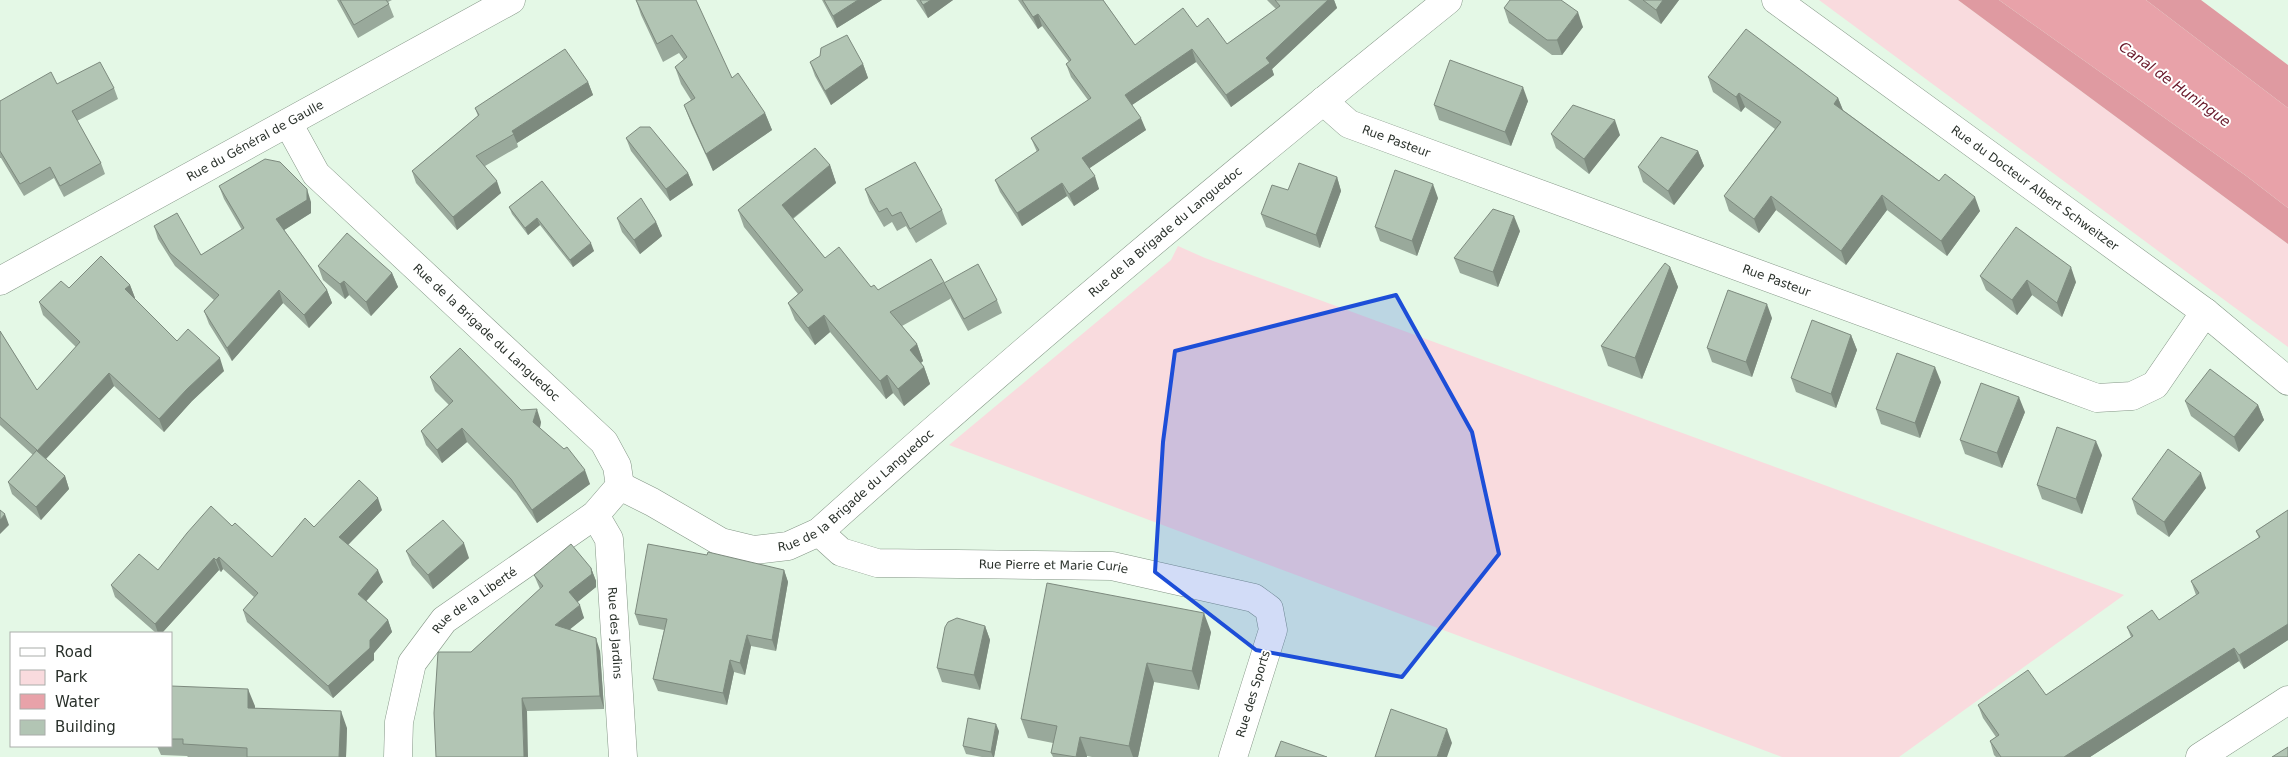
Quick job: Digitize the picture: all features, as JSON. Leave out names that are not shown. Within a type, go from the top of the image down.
[{"type":"street","name":"Rue du Général de Gaulle","points":[[0,281],[511,0]]},
{"type":"street","name":"Rue de la Brigade du Languedoc","points":[[288,123],[316,174],[604,442],[617,466],[620,486],[652,502],[721,542],[754,550],[788,546],[819,532],[1034,342],[1323,101],[1448,0]]},
{"type":"street","name":"Rue du Docteur Albert Schweitzer","points":[[1776,0],[2205,312],[2288,381]]},
{"type":"street","name":"Rue Pasteur","points":[[1323,101],[1349,124],[2098,398],[2132,396],[2155,385],[2205,312]]},
{"type":"street","name":"Rue de la Liberté","points":[[398,757],[399,722],[412,663],[444,620],[595,515],[620,486]]},
{"type":"street","name":"Rue des Jardins","points":[[595,515],[609,539],[623,757]]},
{"type":"street","name":"Rue Pierre et Marie Curie","points":[[819,532],[841,552],[877,563],[1112,566],[1254,598],[1269,609],[1273,630]]},
{"type":"street","name":"Rue des Sports","points":[[1233,757],[1273,630]]},
{"type":"street","points":[[2200,757],[2288,700]]},
{"type":"highlighted area","points":[[1396,295],[1472,432],[1499,554],[1402,677],[1256,650],[1155,572],[1163,442],[1175,351]]},
{"type":"green space","points":[[1819,0],[1958,0],[2288,244],[2288,347]]},
{"type":"green space","points":[[1178,246],[1205,258],[2124,595],[1899,757],[1782,757],[949,445],[1171,260]]},
{"type":"shaded area","points":[[1958,0],[1999,0],[2245,175],[2288,208],[2288,244]]},
{"type":"shaded area","points":[[2146,0],[2201,0],[2288,65],[2288,108]]},
{"type":"water","name":"Canal de Huningue","points":[[1999,0],[2146,0],[2288,108],[2288,208],[2245,175]]},
{"type":"building","points":[[340,0],[386,0],[389,4],[354,25]]},
{"type":"building","points":[[636,0],[696,0],[732,78],[738,73],[765,113],[706,154],[684,105],[695,98],[675,67],[687,57],[672,35],[657,44]]},
{"type":"building","points":[[824,0],[858,0],[833,16]]},
{"type":"building","points":[[920,0],[931,0],[923,5]]},
{"type":"building","points":[[1022,0],[1103,0],[1135,45],[1183,8],[1197,27],[1208,18],[1227,44],[1280,6],[1275,0],[1328,0],[1266,58],[1270,63],[1226,95],[1192,49],[1125,95],[1141,118],[1082,158],[1095,176],[1069,194],[1062,183],[1017,213],[995,180],[1039,150],[1031,138],[1091,98],[1066,64],[1071,60],[1038,14],[1033,17]]},
{"type":"building","points":[[1510,0],[1561,0],[1578,12],[1557,40],[1547,40],[1504,8]]},
{"type":"building","points":[[1643,0],[1663,0],[1656,10]]},
{"type":"building","points":[[1746,29],[1838,98],[1834,104],[1939,181],[1945,174],[1975,197],[1941,241],[1882,195],[1841,251],[1771,196],[1754,219],[1724,196],[1781,122],[1739,93],[1736,97],[1708,77]]},
{"type":"building","points":[[847,35],[863,64],[825,91],[810,62],[820,56],[821,48]]},
{"type":"building","points":[[565,49],[588,82],[512,131],[514,134],[476,156],[497,181],[453,217],[412,171],[479,115],[475,108]]},
{"type":"building","points":[[1450,60],[1523,87],[1505,132],[1434,105]]},
{"type":"building","points":[[100,62],[114,88],[72,111],[101,163],[60,186],[50,167],[20,184],[0,151],[0,101],[51,72],[57,84]]},
{"type":"building","points":[[1573,105],[1615,120],[1584,159],[1551,134]]},
{"type":"building","points":[[640,127],[650,127],[688,173],[666,189],[626,138]]},
{"type":"building","points":[[1661,137],[1698,151],[1668,191],[1638,167]]},
{"type":"building","points":[[815,148],[830,165],[782,205],[825,258],[839,247],[871,287],[874,285],[878,290],[931,259],[944,282],[890,312],[917,344],[910,350],[924,367],[898,389],[887,375],[880,381],[824,315],[808,328],[788,303],[803,290],[738,210]]},
{"type":"building","points":[[265,159],[280,162],[307,189],[307,200],[276,219],[327,290],[304,315],[279,290],[227,348],[204,311],[219,295],[170,253],[154,226],[177,213],[201,255],[244,228],[219,186]]},
{"type":"building","points":[[915,162],[942,210],[910,229],[901,212],[892,216],[887,208],[879,212],[865,189]]},
{"type":"building","points":[[1299,163],[1337,177],[1316,235],[1261,214],[1272,185],[1288,190]]},
{"type":"building","points":[[1395,170],[1433,184],[1412,241],[1375,227]]},
{"type":"building","points":[[542,181],[591,243],[570,260],[537,218],[525,228],[509,207]]},
{"type":"building","points":[[641,198],[656,222],[634,240],[617,218]]},
{"type":"building","points":[[1493,209],[1514,216],[1493,272],[1454,258]]},
{"type":"building","points":[[2016,227],[2071,267],[2057,303],[2027,280],[2012,300],[1980,276]]},
{"type":"building","points":[[347,233],[392,273],[366,302],[344,281],[340,284],[318,266]]},
{"type":"building","points":[[101,256],[130,285],[125,289],[177,341],[188,329],[220,358],[159,419],[109,373],[37,451],[65,476],[36,507],[8,482],[37,450],[0,417],[0,331],[37,390],[80,342],[39,302],[61,281],[69,288]]},
{"type":"building","points":[[1665,263],[1670,267],[1635,358],[1601,346]]},
{"type":"building","points":[[978,264],[997,300],[964,319],[944,283]]},
{"type":"building","points":[[1728,290],[1767,304],[1746,362],[1707,348]]},
{"type":"building","points":[[1812,320],[1851,335],[1831,394],[1791,378]]},
{"type":"building","points":[[460,348],[521,410],[537,409],[533,422],[564,449],[567,447],[585,470],[532,510],[511,479],[462,428],[437,450],[421,431],[453,401],[430,377]]},
{"type":"building","points":[[1897,353],[1935,367],[1915,423],[1876,409]]},
{"type":"building","points":[[2210,369],[2258,405],[2234,437],[2185,401]]},
{"type":"building","points":[[1981,383],[2019,397],[1997,453],[1960,440]]},
{"type":"building","points":[[2057,427],[2096,441],[2076,499],[2037,485]]},
{"type":"building","points":[[2168,449],[2201,473],[2164,522],[2132,499]]},
{"type":"building","points":[[359,480],[378,498],[339,537],[378,570],[358,594],[388,620],[370,640],[370,648],[328,686],[243,610],[258,593],[219,557],[216,560],[214,558],[155,624],[111,585],[139,554],[158,570],[211,506],[232,526],[235,523],[272,557],[305,518],[314,527]]},
{"type":"building","points":[[0,510],[5,514],[0,520]]},
{"type":"building","points":[[2288,510],[2288,624],[2239,655],[2234,648],[2064,757],[2001,757],[1990,741],[1999,735],[1978,705],[2028,670],[2046,695],[2133,636],[2127,627],[2152,610],[2159,620],[2199,593],[2191,581],[2260,537],[2256,531]]},
{"type":"building","points":[[443,520],[464,543],[428,575],[406,551]]},
{"type":"building","points":[[571,544],[591,568],[592,574],[569,592],[580,605],[555,625],[596,638],[600,696],[522,698],[524,757],[436,757],[434,713],[438,652],[471,652],[543,586],[534,575]]},
{"type":"building","points":[[648,544],[707,555],[708,552],[784,570],[772,640],[747,635],[740,663],[730,660],[723,693],[653,679],[667,619],[635,614]]},
{"type":"building","points":[[1047,583],[1204,613],[1192,671],[1147,663],[1129,746],[1080,737],[1076,757],[1051,753],[1057,726],[1021,719]]},
{"type":"building","points":[[957,618],[985,626],[974,675],[937,668],[945,627],[948,622]]},
{"type":"building","points":[[172,686],[248,689],[248,708],[341,711],[339,757],[247,757],[247,748],[183,744],[183,739],[172,739]]},
{"type":"building","points":[[1391,709],[1447,729],[1437,757],[1375,757]]},
{"type":"building","points":[[968,718],[996,724],[991,752],[963,746]]},
{"type":"building","points":[[1281,741],[1327,757],[1275,757]]},
{"type":"building","points":[[2288,747],[2288,757],[2272,757]]}]
